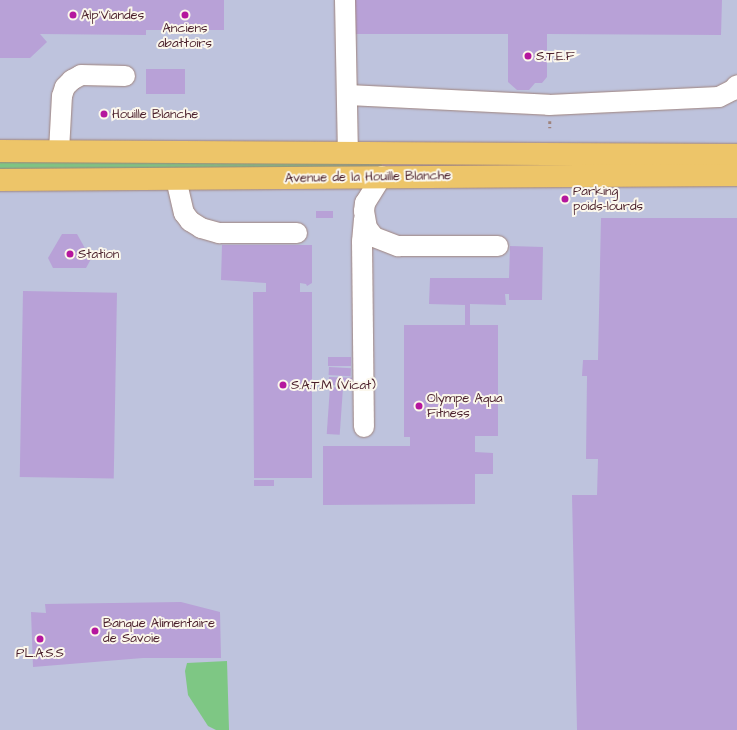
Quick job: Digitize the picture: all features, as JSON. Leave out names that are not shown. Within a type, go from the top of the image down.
[{"type":"main road","name":"Avenue de la Houille Blanche","points":[[0,151],[737,155]]},
{"type":"main road","name":"Avenue de la Houille Blanche","points":[[0,180],[382,176],[737,176]]},
{"type":"lane","points":[[345,0],[348,152]]},
{"type":"lane","points":[[60,151],[62,96],[65,87],[72,80],[81,76],[125,76]]},
{"type":"lane","points":[[348,95],[549,105],[719,97],[733,90],[737,85]]},
{"type":"lane","points":[[364,427],[365,203],[382,176]]},
{"type":"lane","points":[[176,179],[184,212],[190,221],[201,228],[219,233],[297,233]]},
{"type":"lane","points":[[364,219],[374,237],[398,246],[498,246]]},
{"type":"shaded area","points":[[0,0],[737,0],[737,730],[0,730]]},
{"type":"green space","points":[[0,156],[381,163],[382,166],[378,169],[0,175]]},
{"type":"green space","points":[[227,661],[229,730],[216,730],[208,726],[188,695],[185,671],[187,663]]},
{"type":"building","name":"Alp'Viandes","points":[[0,0],[224,0],[224,30],[146,30],[146,35],[40,34],[47,42],[30,58],[0,58]]},
{"type":"building","name":"S.T.E.F","points":[[355,0],[722,0],[721,35],[547,34],[547,77],[542,83],[535,83],[529,90],[517,90],[508,82],[508,34],[355,34]]},
{"type":"building","points":[[146,69],[185,69],[185,94],[146,94]]},
{"type":"building","name":"Houille Blanche","points":[[99,110],[110,111],[109,117],[99,117]]},
{"type":"building","points":[[316,211],[333,211],[333,218],[316,218]]},
{"type":"building","points":[[601,218],[737,218],[737,730],[577,730],[572,495],[597,495],[598,459],[586,459],[587,376],[582,376],[583,360],[598,360]]},
{"type":"building","name":"Station","points":[[62,234],[77,234],[91,259],[86,268],[53,268],[48,258]]},
{"type":"building","name":"S.A.T.M (Vicat)","points":[[222,245],[312,245],[312,283],[307,286],[306,284],[300,283],[300,292],[312,292],[312,478],[254,478],[253,292],[266,292],[266,283],[221,280]]},
{"type":"building","points":[[510,246],[543,247],[542,300],[509,300],[509,294],[505,294],[506,305],[470,304],[470,325],[498,325],[498,436],[475,436],[475,452],[493,453],[493,474],[475,474],[475,504],[323,505],[323,446],[410,446],[410,437],[404,437],[404,325],[465,325],[465,305],[429,304],[430,278],[509,278]]},
{"type":"building","points":[[23,291],[117,293],[114,479],[20,477]]},
{"type":"building","points":[[328,357],[351,357],[351,366],[328,366]]},
{"type":"building","points":[[329,367],[351,368],[351,376],[329,375]]},
{"type":"building","points":[[329,377],[352,378],[352,386],[329,385]]},
{"type":"building","points":[[330,387],[343,388],[340,435],[327,434]]},
{"type":"building","points":[[254,480],[274,480],[274,486],[254,486]]},
{"type":"building","points":[[181,602],[220,612],[221,658],[143,658],[33,667],[31,612],[46,613],[45,604]]},
{"type":"place","name":"Alp'Viandes","points":[[73,15]]},
{"type":"place","name":"Anciens abattoirs","points":[[185,15]]},
{"type":"place","name":"S.T.E.F","points":[[528,56]]},
{"type":"place","name":"Houille Blanche","points":[[104,114]]},
{"type":"place","name":"Parking poids-lourds","points":[[565,199]]},
{"type":"place","name":"Station","points":[[70,254]]},
{"type":"place","name":"S.A.T.M (Vicat)","points":[[283,385]]},
{"type":"place","name":"Olympe Aqua Fitness","points":[[419,406]]},
{"type":"place","name":"Banque Alimentaire de Savoie","points":[[95,631]]},
{"type":"place","name":"PL.A.S.S","points":[[40,639]]}]
